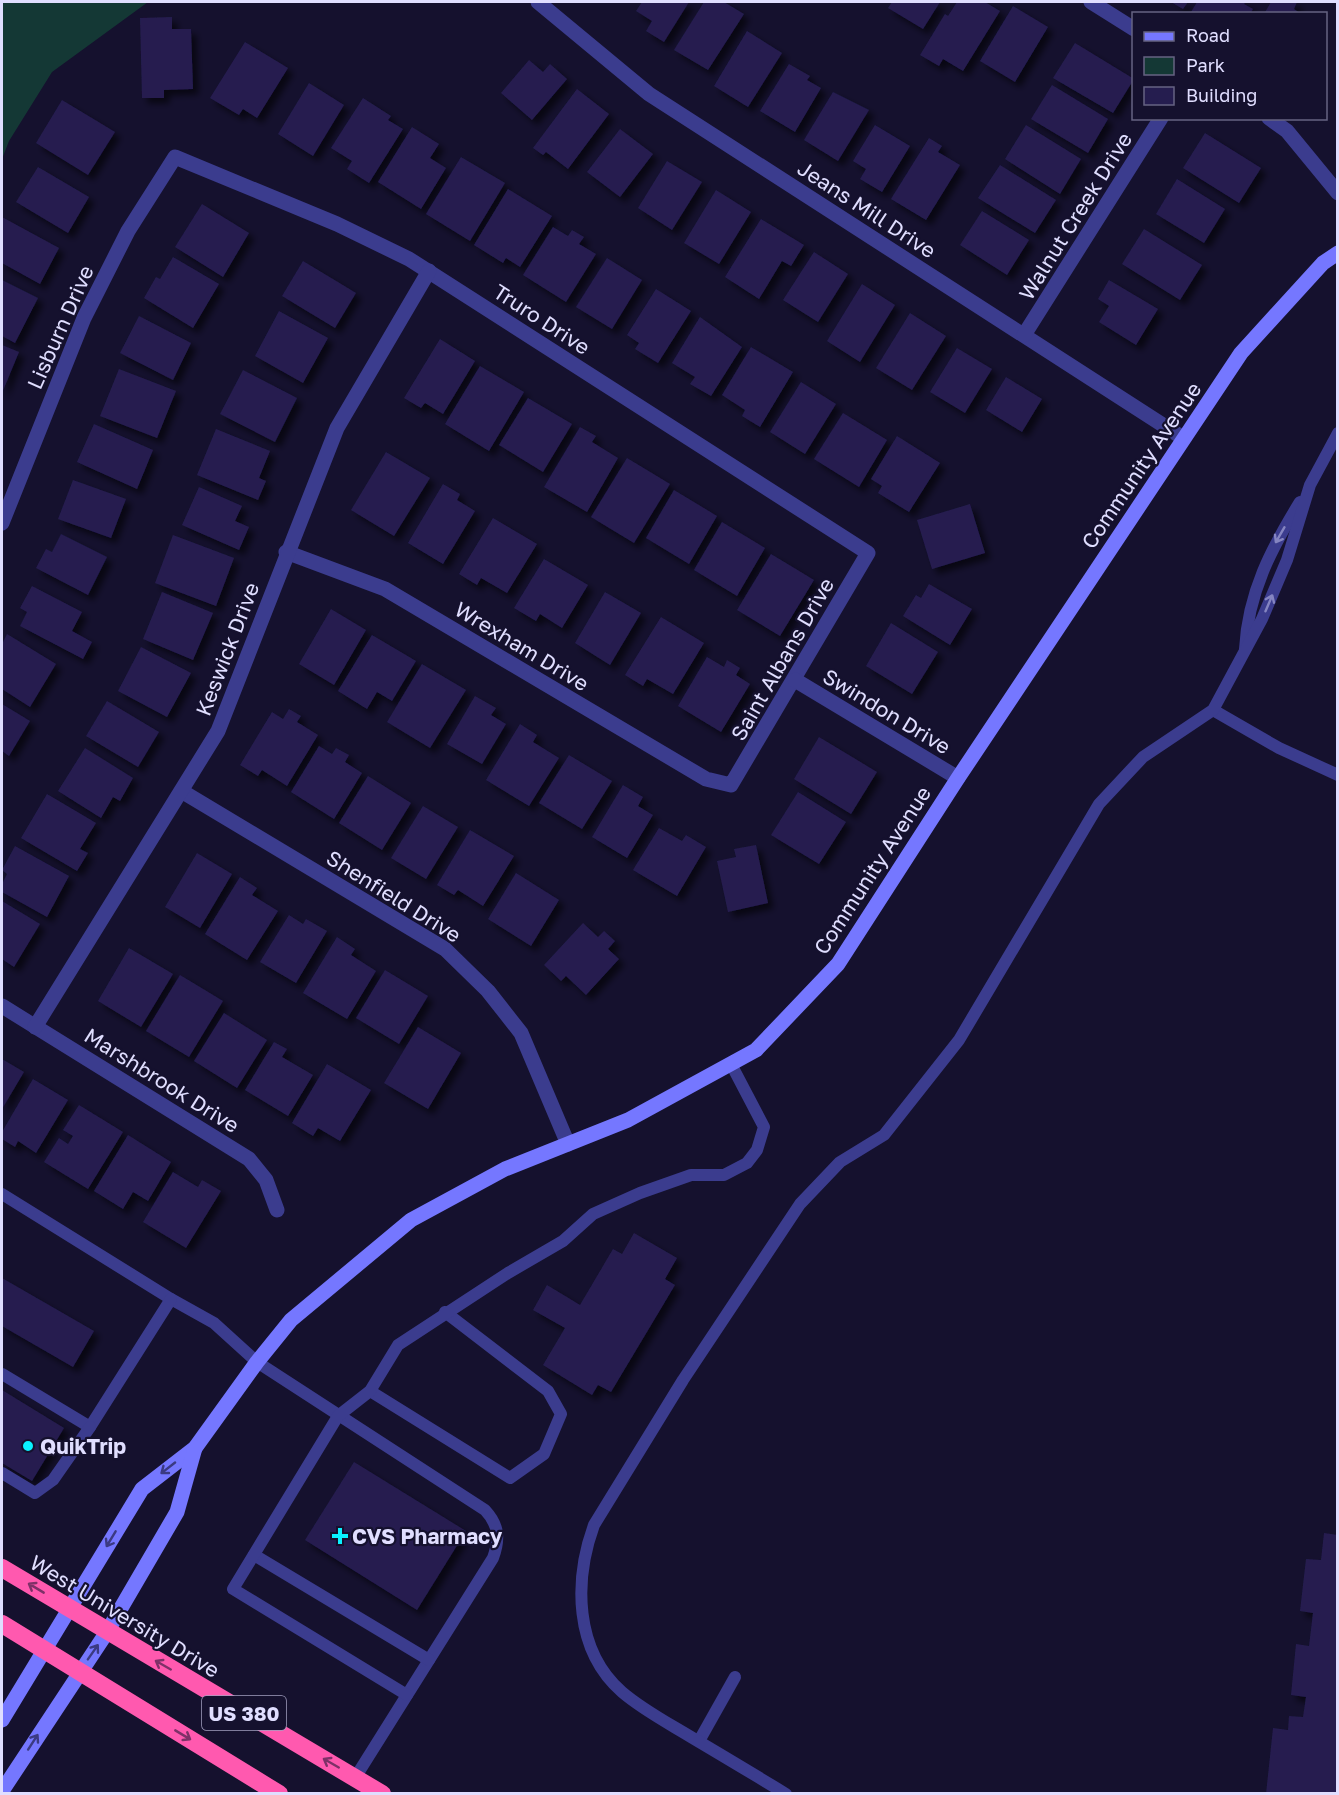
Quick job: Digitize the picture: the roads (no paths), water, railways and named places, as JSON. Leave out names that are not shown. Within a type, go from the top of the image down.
[{"type":"highway","name":"West University Drive","points":[[2,1568],[381,1794]]},
{"type":"highway","name":"US 380","points":[[2,1624],[279,1794]]},
{"type":"street","name":"Jeans Mill Drive","points":[[538,2],[649,94],[1183,438]]},
{"type":"street","points":[[1091,2],[1132,28]]},
{"type":"street","name":"Walnut Creek Drive","points":[[1024,335],[1160,120]]},
{"type":"street","points":[[1272,120],[1287,131],[1338,193]]},
{"type":"street","name":"Truro Drive","points":[[175,157],[337,224],[409,259],[868,553]]},
{"type":"street","name":"Lisburn Drive","points":[[2,523],[84,318],[128,231],[175,157]]},
{"type":"street","name":"Community Avenue","points":[[2,1720],[142,1489],[195,1448],[257,1362],[291,1320],[411,1220],[506,1169],[628,1120],[756,1050],[838,964],[958,778],[1241,353],[1323,263],[1338,253]]},
{"type":"street","name":"Keswick Drive","points":[[35,1027],[183,792],[218,731],[254,643],[286,552],[337,428],[429,272]]},
{"type":"street","name":"Wrexham Drive","points":[[286,552],[385,589],[706,779],[731,785]]},
{"type":"street","name":"Saint Albans Drive","points":[[731,785],[868,553]]},
{"type":"street","name":"Swindon Drive","points":[[795,680],[958,778]]},
{"type":"street","name":"Shenfield Drive","points":[[183,792],[446,949],[488,991],[521,1034],[568,1144]]},
{"type":"street","name":"Marshbrook Drive","points":[[2,1006],[249,1159],[266,1180],[277,1210]]},
{"type":"street","name":"Community Avenue","points":[[2,1791],[107,1632],[177,1512],[195,1448]]},
{"type":"lane","points":[[1244,656],[1246,628],[1253,592],[1279,536],[1338,434]]},
{"type":"lane","points":[[786,1794],[643,1708],[620,1690],[604,1671],[592,1649],[584,1625],[580,1597],[585,1548],[594,1525],[683,1380],[800,1204],[840,1161],[884,1135],[958,1040],[1099,804],[1143,757],[1213,710],[1244,656],[1287,560],[1310,485]]},
{"type":"lane","points":[[1213,710],[1280,748],[1338,775]]},
{"type":"lane","points":[[407,1695],[233,1588],[338,1416],[370,1391],[398,1345],[445,1312],[563,1241],[593,1214],[640,1193],[691,1175],[724,1175],[747,1163],[757,1150],[764,1127],[731,1064]]},
{"type":"lane","points":[[2,1194],[171,1299],[214,1323],[257,1362],[484,1510],[493,1519],[498,1538],[493,1558],[355,1778]]},
{"type":"lane","points":[[2,1473],[35,1493],[52,1480],[90,1427],[171,1299]]},
{"type":"lane","points":[[370,1391],[510,1478],[544,1454],[561,1414],[548,1391],[445,1312]]},
{"type":"lane","points":[[2,1374],[90,1427]]},
{"type":"lane","points":[[254,1555],[429,1660]]},
{"type":"lane","points":[[699,1741],[735,1677]]},
{"type":"place","name":"QuikTrip","points":[[28,1446]]},
{"type":"place","name":"CVS Pharmacy","points":[[340,1536]]}]
